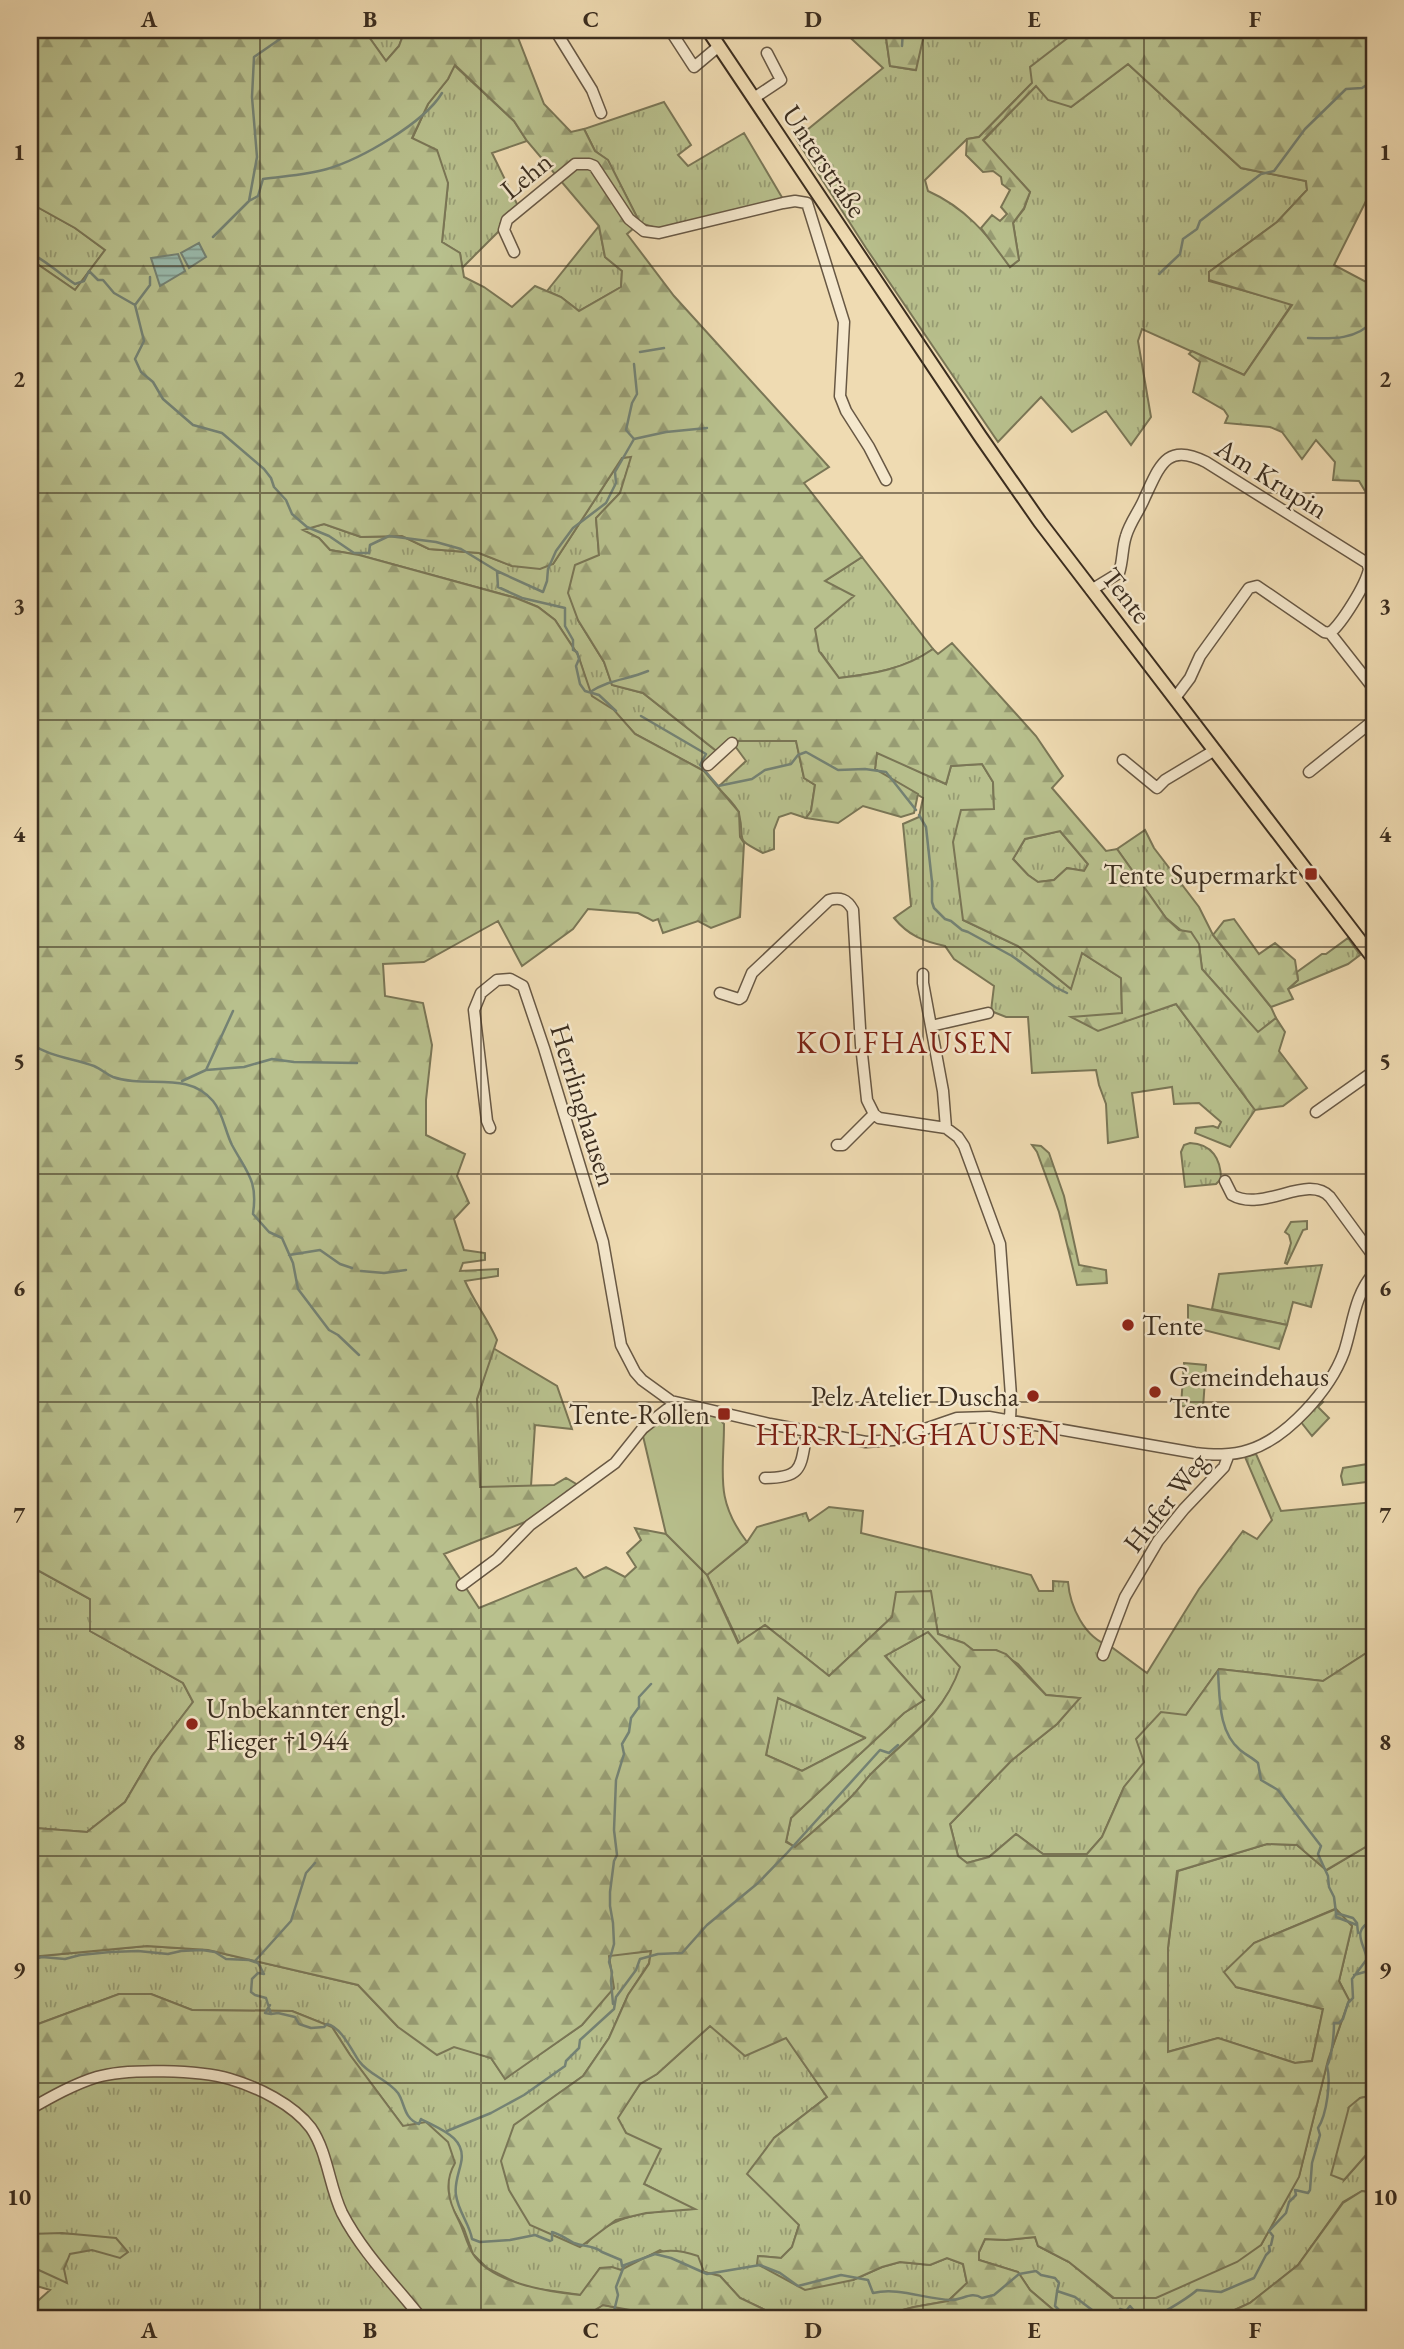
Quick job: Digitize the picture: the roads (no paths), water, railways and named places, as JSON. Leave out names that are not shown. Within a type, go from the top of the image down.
[{"type":"main road","name":"Unterstraße","points":[[708,30],[855,250]]},
{"type":"main road","name":"Tente","points":[[855,250],[1011,481],[1091,590],[1374,959]]},
{"type":"street","points":[[555,30],[592,90],[601,113]]},
{"type":"street","points":[[670,30],[694,67],[719,46]]},
{"type":"street","name":"Unterstraße","points":[[754,99],[781,80],[768,53]]},
{"type":"street","name":"Lehn","points":[[514,252],[505,230],[507,219],[575,164],[594,166],[629,219],[644,230],[659,233],[783,203],[807,203]]},
{"type":"street","points":[[818,195],[807,203],[844,322],[840,396],[886,480]]},
{"type":"street","name":"Am Krupin","points":[[1091,590],[1118,574],[1126,536],[1153,479],[1164,460],[1179,454],[1206,462],[1371,567]]},
{"type":"street","points":[[1330,633],[1360,590],[1371,567]]},
{"type":"street","points":[[1175,698],[1190,678],[1200,656],[1250,587],[1257,586],[1324,632],[1330,633],[1374,689]]},
{"type":"street","points":[[1309,772],[1374,720]]},
{"type":"street","points":[[708,765],[732,743]]},
{"type":"street","points":[[1123,760],[1157,788],[1165,780],[1215,750]]},
{"type":"street","points":[[720,993],[739,999],[742,997],[752,973],[829,900],[844,900],[853,910],[867,1100],[879,1118],[946,1128],[958,1137],[964,1146],[1000,1244],[1011,1396],[1010,1420]]},
{"type":"street","points":[[923,974],[943,1091],[946,1128]]},
{"type":"street","name":"Herrlinghausen","points":[[490,1128],[474,1010],[486,988],[499,979],[510,979],[519,983],[525,991],[604,1242],[622,1349],[642,1380],[671,1401],[852,1441],[893,1440],[957,1418],[989,1417],[1195,1453],[1229,1454],[1251,1450],[1277,1436],[1325,1387],[1341,1360],[1360,1295],[1374,1273]]},
{"type":"street","points":[[931,1026],[988,1013]]},
{"type":"street","points":[[1316,1112],[1374,1071]]},
{"type":"street","points":[[837,1145],[843,1145],[874,1114]]},
{"type":"street","points":[[1225,1181],[1232,1195],[1243,1199],[1274,1197],[1304,1189],[1321,1190],[1331,1197],[1374,1256]]},
{"type":"street","points":[[462,1585],[504,1553],[530,1525],[615,1463],[643,1428],[670,1406],[671,1401]]},
{"type":"street","points":[[765,1478],[782,1477],[796,1472],[801,1464],[807,1432]]},
{"type":"street","name":"Hufer Weg","points":[[1104,1655],[1125,1597],[1158,1541],[1224,1467],[1229,1454]]},
{"type":"street","points":[[30,2109],[87,2081],[120,2073],[218,2076],[273,2098],[292,2110],[312,2129],[344,2217],[363,2246],[422,2319]]},
{"type":"waterway","points":[[249,201],[257,157],[252,97],[254,57],[293,30]]},
{"type":"waterway","points":[[902,46],[903,30]]},
{"type":"waterway","points":[[1159,274],[1180,254],[1183,239],[1197,229],[1200,221],[1261,174],[1274,171],[1305,129],[1346,89],[1362,88],[1374,80]]},
{"type":"waterway","points":[[213,237],[249,201],[258,196],[263,179],[319,171],[357,157],[407,128],[442,93]]},
{"type":"waterway","points":[[30,253],[75,284],[84,281],[89,271],[98,280],[103,280],[114,293],[135,305],[144,341],[135,359],[141,372],[153,382],[163,399],[193,425],[222,433],[264,469],[274,487],[286,500],[292,514],[307,527],[329,536],[354,553],[369,553],[370,545],[389,536],[436,542],[461,549],[497,571],[498,587],[522,598],[565,608],[565,626],[579,659],[576,666],[580,684],[585,691],[599,695],[616,711]]},
{"type":"waterway","points":[[135,305],[150,285],[150,277]]},
{"type":"waterway","points":[[1308,338],[1352,335],[1374,320]]},
{"type":"waterway","points":[[640,352],[664,348]]},
{"type":"waterway","points":[[497,571],[543,592],[548,569],[556,551],[573,528],[606,503],[616,483],[615,472],[634,439],[626,430],[632,403],[637,394],[634,364]]},
{"type":"waterway","points":[[634,439],[666,432],[707,428]]},
{"type":"waterway","points":[[590,692],[605,684],[648,671]]},
{"type":"waterway","points":[[641,716],[706,754],[700,765],[718,786],[752,779],[765,770],[791,764],[798,755],[806,752],[838,770],[865,769],[886,772],[916,810]]},
{"type":"waterway","points":[[919,815],[926,827],[934,908],[962,930],[1012,956],[1067,993]]},
{"type":"waterway","points":[[206,1070],[233,1011]]},
{"type":"waterway","points":[[30,1043],[53,1054],[94,1066],[113,1077],[191,1086],[213,1101],[253,1185],[253,1214],[269,1232],[282,1238],[293,1263],[298,1289],[329,1330],[359,1355]]},
{"type":"waterway","points":[[182,1081],[206,1070],[244,1067],[272,1059],[357,1063]]},
{"type":"waterway","points":[[289,1255],[320,1250],[340,1264],[352,1268]]},
{"type":"waterway","points":[[361,1271],[384,1273],[406,1270]]},
{"type":"waterway","points":[[30,1530],[36,1534]]},
{"type":"waterway","points":[[1218,1672],[1220,1704],[1228,1734],[1240,1750],[1258,1763],[1261,1780],[1278,1790],[1321,1846],[1318,1854],[1328,1876],[1336,1913],[1353,1918],[1357,1923],[1358,1933]]},
{"type":"waterway","points":[[613,2004],[609,1962],[614,1944],[610,1892],[617,1855],[614,1830],[616,1780],[624,1754],[622,1744],[629,1732],[631,1718],[639,1707],[639,1697],[651,1684]]},
{"type":"waterway","points":[[447,2131],[491,2113],[524,2095],[565,2066],[566,2061],[579,2048],[580,2040],[614,2009],[616,1997],[636,1970],[640,1959],[658,1954],[682,1953],[707,1925],[758,1883],[880,1750],[889,1753],[898,1745]]},
{"type":"waterway","points":[[255,1961],[291,1921],[306,1873],[315,1863]]},
{"type":"waterway","points":[[1336,1913],[1336,1917],[1357,1925]]},
{"type":"waterway","points":[[1148,2319],[1156,2319],[1158,2314],[1197,2290],[1221,2292],[1254,2278],[1270,2251],[1273,2236],[1269,2231],[1286,2213],[1289,2202],[1296,2195],[1295,2190],[1308,2193],[1310,2190],[1312,2163],[1320,2135],[1318,2128],[1324,2115],[1327,2097],[1327,2066],[1334,2023],[1343,2019],[1348,2003],[1353,1998],[1352,1979],[1367,1959],[1360,1933],[1362,1928],[1374,1920]]},
{"type":"waterway","points":[[30,1960],[42,1957],[65,1959],[110,1952],[215,1952],[226,1959],[258,1963],[264,1974],[258,1973],[252,1979],[251,1992],[266,1998],[271,2014]]},
{"type":"waterway","points":[[1354,1975],[1374,1972]]},
{"type":"waterway","points":[[270,2005],[265,2013],[271,2014]]},
{"type":"waterway","points":[[271,2014],[295,2017],[299,2024],[311,2028],[324,2027],[327,2024],[332,2026],[341,2034],[363,2066],[398,2093],[410,2118],[419,2124],[421,2119],[456,2140],[462,2154],[456,2187],[457,2201],[472,2239],[480,2242],[535,2235],[550,2241],[552,2232],[621,2260],[622,2266],[655,2254],[707,2274],[760,2265],[780,2273],[798,2286],[841,2275],[868,2280],[873,2293],[892,2291],[951,2300],[994,2295],[1019,2274],[1036,2271],[1055,2278],[1059,2283],[1057,2291],[1075,2297],[1104,2319]]},
{"type":"waterway","points":[[612,2319],[618,2295],[616,2287],[624,2266]]},
{"type":"waterway","points":[[1057,2292],[1055,2306],[1065,2319]]},
{"type":"waterway","points":[[1106,2319],[1118,2314],[1120,2309],[1126,2311],[1130,2306],[1137,2314],[1142,2311],[1145,2319]]},
{"type":"place","name":"Tente Supermarkt","points":[[1311,874]]},
{"type":"place","name":"Tente","points":[[1128,1325]]},
{"type":"place","name":"Gemeindehaus Tente","points":[[1155,1392]]},
{"type":"place","name":"Pelz Atelier Duscha","points":[[1033,1396]]},
{"type":"place","name":"Tente-Rollen","points":[[724,1414]]},
{"type":"place","name":"Unbekannter engl. Flieger †1944","points":[[192,1724]]},
{"type":"district","name":"KOLFHAUSEN","points":[[905,1043]]},
{"type":"district","name":"HERRLINGHAUSEN","points":[[909,1435]]}]
